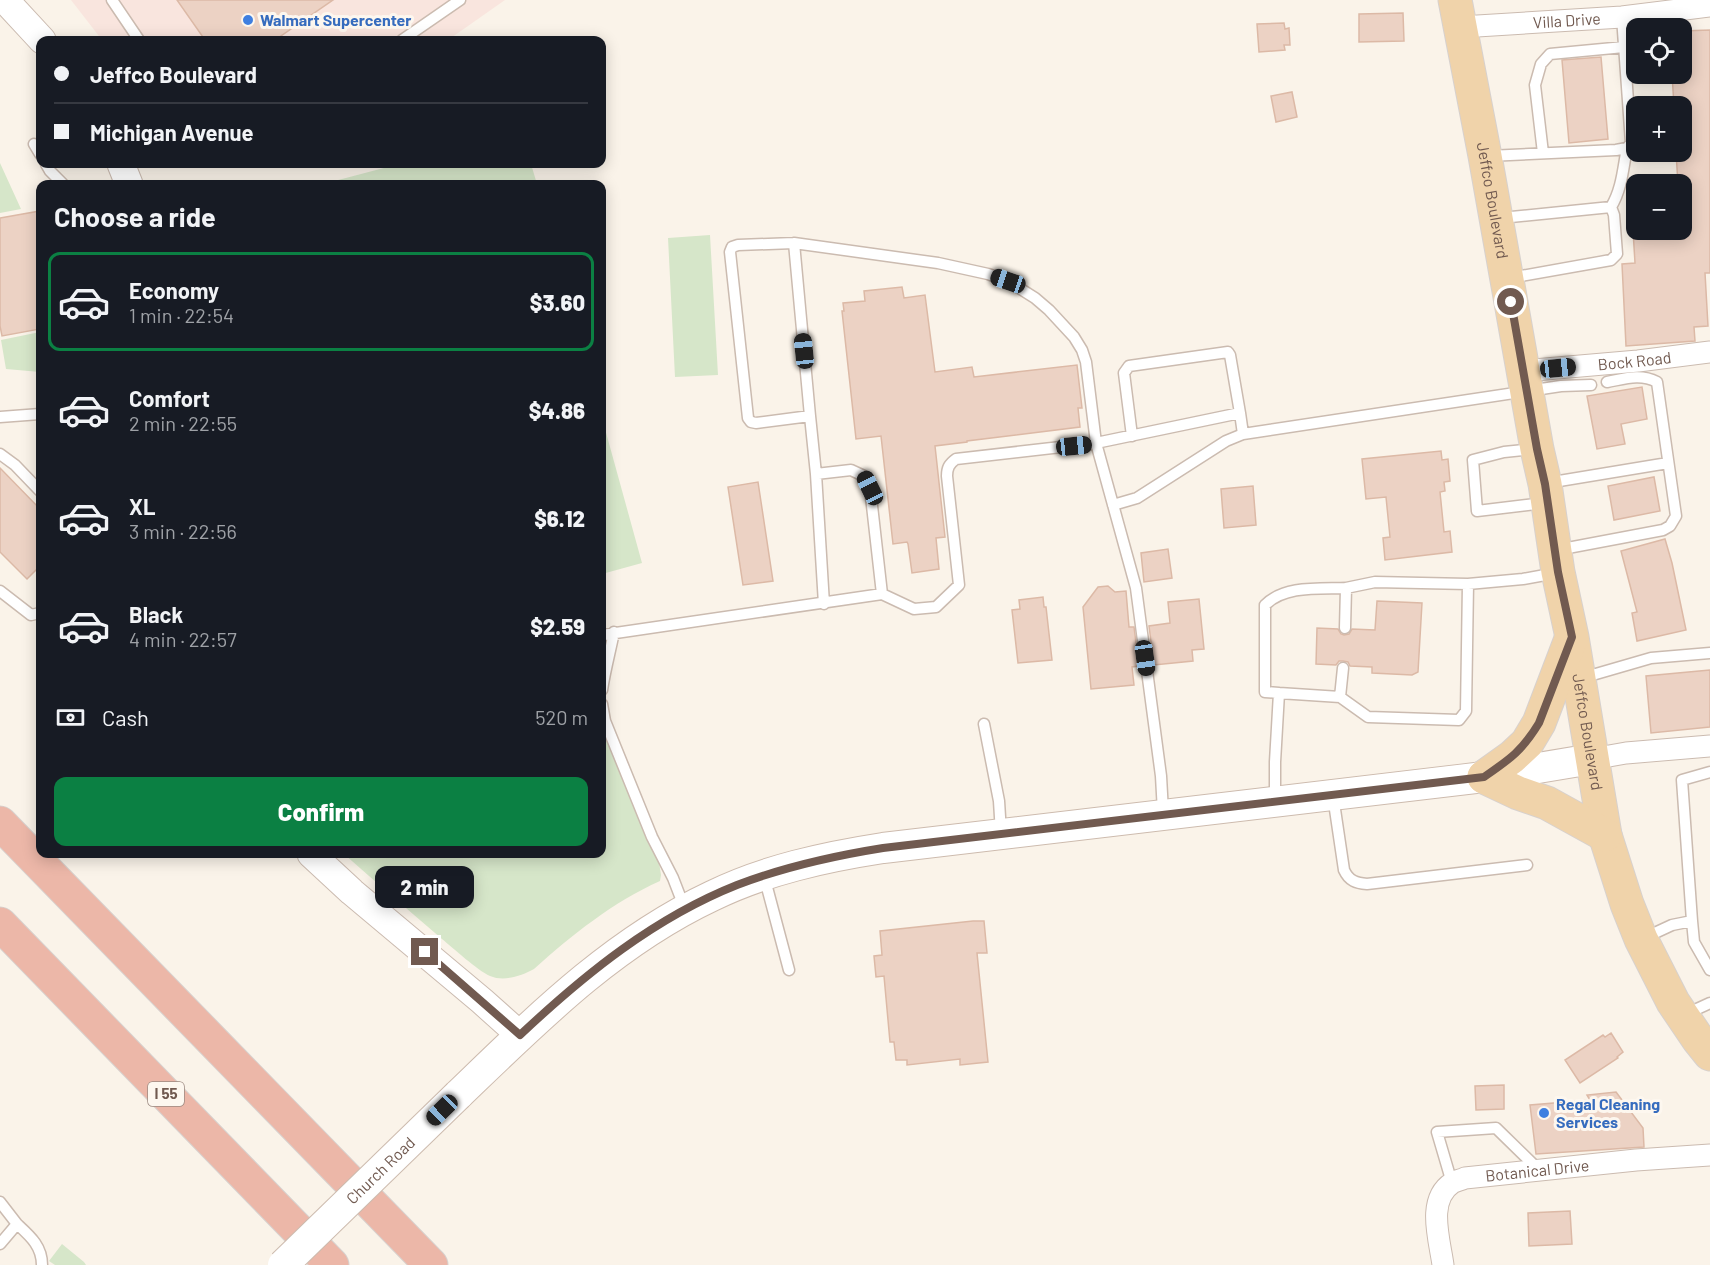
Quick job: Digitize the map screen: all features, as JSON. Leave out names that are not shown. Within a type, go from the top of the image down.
[{"type":"highway","points":[[0,823],[431,1265]]},
{"type":"highway","name":"I 55","points":[[0,924],[332,1265]]},
{"type":"main road","name":"Jeffco Boulevard","points":[[1458,14],[1572,637],[1605,835],[1627,904],[1660,979],[1696,1009],[1710,1054]]},
{"type":"main road","points":[[1572,637],[1534,731],[1512,757],[1484,777],[1518,793],[1547,803],[1605,835]]},
{"type":"main road","name":"Church Road","points":[[283,1265],[520,1035],[576,984],[656,926],[713,895],[764,876],[847,854],[883,848],[1484,777],[1592,759]]},
{"type":"street","points":[[5,0],[38,36]]},
{"type":"street","name":"Villa Drive","points":[[1458,14],[1622,17],[1710,6]]},
{"type":"street","name":"Bock Road","points":[[1525,381],[1638,361],[1710,352]]},
{"type":"street","points":[[1592,759],[1626,753],[1710,746]]},
{"type":"street","points":[[315,858],[520,1035]]},
{"type":"street","name":"Botanical Drive","points":[[1452,1183],[1465,1178],[1636,1160],[1710,1155]]},
{"type":"street","points":[[1443,1265],[1437,1218],[1438,1204],[1443,1192],[1452,1183]]},
{"type":"lane","points":[[112,0],[136,36]]},
{"type":"lane","points":[[408,36],[460,0]]},
{"type":"lane","points":[[1622,17],[1627,96]]},
{"type":"lane","points":[[1543,153],[1535,85],[1541,64],[1550,54],[1624,47]]},
{"type":"lane","points":[[1485,156],[1626,148]]},
{"type":"lane","points":[[1611,207],[1621,185],[1626,154]]},
{"type":"lane","points":[[48,168],[59,180]]},
{"type":"lane","points":[[1496,219],[1611,207]]},
{"type":"lane","points":[[1507,279],[1611,260],[1617,254],[1614,215],[1611,207]]},
{"type":"lane","points":[[794,243],[816,474],[824,604]]},
{"type":"lane","points":[[810,417],[756,423],[751,422],[748,418],[730,252],[732,247],[794,243],[948,265],[988,274],[1008,281],[1035,298],[1065,327],[1082,350],[1086,362],[1096,443],[1136,588],[1161,776],[1163,815]]},
{"type":"lane","points":[[1132,436],[1124,374],[1129,366],[1224,351],[1230,355],[1243,434]]},
{"type":"lane","points":[[1468,584],[1466,711],[1459,720],[1368,717],[1340,697],[1265,692],[1265,605],[1272,597],[1292,591],[1346,588],[1375,582],[1468,584],[1523,579],[1557,561],[1670,526],[1676,516],[1657,382],[1633,377],[1606,382]]},
{"type":"lane","points":[[1113,505],[1137,498],[1226,441],[1243,434],[1525,381],[1561,386],[1591,385]]},
{"type":"lane","points":[[606,634],[882,594],[914,609],[936,607],[959,585],[947,476],[950,463],[956,459],[1096,443],[1240,413]]},
{"type":"lane","points":[[0,417],[36,414]]},
{"type":"lane","points":[[1537,449],[1473,460],[1477,512],[1668,464]]},
{"type":"lane","points":[[0,454],[15,465],[36,487]]},
{"type":"lane","points":[[816,474],[851,470],[864,476],[870,488],[882,594]]},
{"type":"lane","points":[[1345,628],[1346,588]]},
{"type":"lane","points":[[0,591],[31,615],[36,614]]},
{"type":"lane","points":[[606,665],[614,632]]},
{"type":"lane","points":[[1579,679],[1651,658],[1710,652]]},
{"type":"lane","points":[[1340,697],[1343,668]]},
{"type":"lane","points":[[1275,801],[1278,693]]},
{"type":"lane","points":[[606,723],[652,837],[686,909]]},
{"type":"lane","points":[[984,724],[999,801],[1001,834]]},
{"type":"lane","points":[[1710,772],[1682,780],[1694,942],[1710,970]]},
{"type":"lane","points":[[1333,795],[1344,870],[1346,876],[1352,881],[1367,884],[1527,865]]},
{"type":"lane","points":[[764,876],[789,970]]},
{"type":"lane","points":[[1641,939],[1672,925],[1692,921]]},
{"type":"lane","points":[[1452,1183],[1437,1132],[1496,1128],[1539,1170]]},
{"type":"lane","points":[[0,1202],[17,1224],[38,1244],[42,1265]]},
{"type":"lane","points":[[0,1244],[17,1224]]},
{"type":"shaded area","points":[[71,0],[505,0],[454,36],[99,36]]},
{"type":"green space","points":[[0,163],[21,209],[0,213]]},
{"type":"green space","points":[[384,168],[532,168],[536,180],[338,180]]},
{"type":"green space","points":[[710,235],[718,375],[675,377],[668,238]]},
{"type":"green space","points":[[36,333],[36,372],[6,369],[1,340]]},
{"type":"green space","points":[[606,432],[642,563],[606,573]]},
{"type":"green space","points":[[606,735],[659,862],[660,881],[609,909],[534,969],[518,976],[495,978],[459,953],[349,858],[606,858]]},
{"type":"green space","points":[[62,1244],[86,1265],[55,1265],[49,1261]]},
{"type":"building","name":"Walmart Supercenter","points":[[177,0],[333,0],[281,36],[202,36]]},
{"type":"building","points":[[1403,13],[1404,41],[1359,42],[1359,14]]},
{"type":"building","points":[[1284,23],[1285,29],[1289,28],[1290,45],[1284,45],[1285,50],[1259,52],[1257,24]]},
{"type":"building","points":[[1710,30],[1710,273],[1705,273],[1708,326],[1694,327],[1695,341],[1626,346],[1622,264],[1635,263],[1634,240],[1692,240],[1692,174],[1677,174],[1677,162],[1692,162],[1692,96],[1673,96],[1673,84],[1692,84],[1692,31]]},
{"type":"building","points":[[1601,57],[1608,139],[1569,143],[1562,60]]},
{"type":"building","points":[[1292,92],[1297,117],[1276,122],[1271,96]]},
{"type":"building","points":[[36,212],[36,330],[2,336],[0,326],[0,218]]},
{"type":"building","points":[[902,287],[904,298],[925,295],[935,372],[972,367],[974,377],[1077,365],[1082,408],[1078,408],[1080,427],[935,446],[945,537],[936,538],[939,569],[912,573],[907,542],[893,544],[881,436],[856,439],[842,311],[844,311],[843,303],[865,301],[864,291]]},
{"type":"building","points":[[1642,387],[1647,419],[1621,424],[1625,444],[1597,449],[1587,396]]},
{"type":"building","points":[[1441,451],[1442,460],[1448,459],[1450,481],[1444,482],[1445,491],[1440,492],[1444,532],[1450,531],[1452,552],[1385,560],[1383,538],[1390,537],[1386,497],[1366,499],[1362,459]]},
{"type":"building","points":[[0,468],[36,505],[36,570],[27,579],[0,552]]},
{"type":"building","points":[[1654,477],[1660,511],[1614,520],[1608,486]]},
{"type":"building","points":[[758,482],[773,581],[743,585],[728,487]]},
{"type":"building","points":[[1253,486],[1256,525],[1224,528],[1221,489]]},
{"type":"building","points":[[1665,539],[1686,630],[1637,641],[1632,613],[1637,612],[1621,551]]},
{"type":"building","points":[[1168,549],[1172,578],[1144,582],[1141,553]]},
{"type":"building","points":[[1108,586],[1115,592],[1126,591],[1129,627],[1134,627],[1139,666],[1132,667],[1134,685],[1091,689],[1083,607],[1098,587]]},
{"type":"building","points":[[1043,597],[1052,660],[1018,663],[1012,610],[1020,609],[1019,600]]},
{"type":"building","points":[[1199,599],[1204,649],[1192,650],[1193,661],[1154,665],[1149,626],[1170,623],[1168,602]]},
{"type":"building","points":[[1377,601],[1422,603],[1418,672],[1412,675],[1372,673],[1372,667],[1350,666],[1348,662],[1343,661],[1339,661],[1336,665],[1316,664],[1317,628],[1338,629],[1344,635],[1349,634],[1352,629],[1375,630]]},
{"type":"building","points":[[1710,670],[1710,727],[1651,733],[1646,676]]},
{"type":"building","points":[[984,921],[987,953],[977,953],[988,1062],[960,1065],[960,1059],[907,1065],[907,1060],[896,1060],[894,1042],[890,1042],[884,976],[876,977],[874,956],[882,955],[880,931]]},
{"type":"building","points":[[1611,1033],[1623,1052],[1618,1058],[1580,1083],[1565,1060],[1603,1035],[1605,1037]]},
{"type":"building","points":[[1504,1085],[1504,1109],[1476,1110],[1475,1086]]},
{"type":"building","points":[[1616,1092],[1643,1128],[1644,1147],[1536,1154],[1530,1105],[1590,1100],[1587,1095]]},
{"type":"building","points":[[1570,1211],[1572,1244],[1529,1246],[1528,1213]]},
{"type":"place","name":"Walmart Supercenter","points":[[248,20]]},
{"type":"place","name":"Regal Cleaning Services","points":[[1544,1113]]},
{"type":"route","points":[[425,952],[520,1035],[583,978],[656,926],[713,895],[737,885],[808,863],[883,848],[1484,777],[1512,757],[1534,731],[1572,637],[1558,572],[1545,484],[1511,302]]}]
